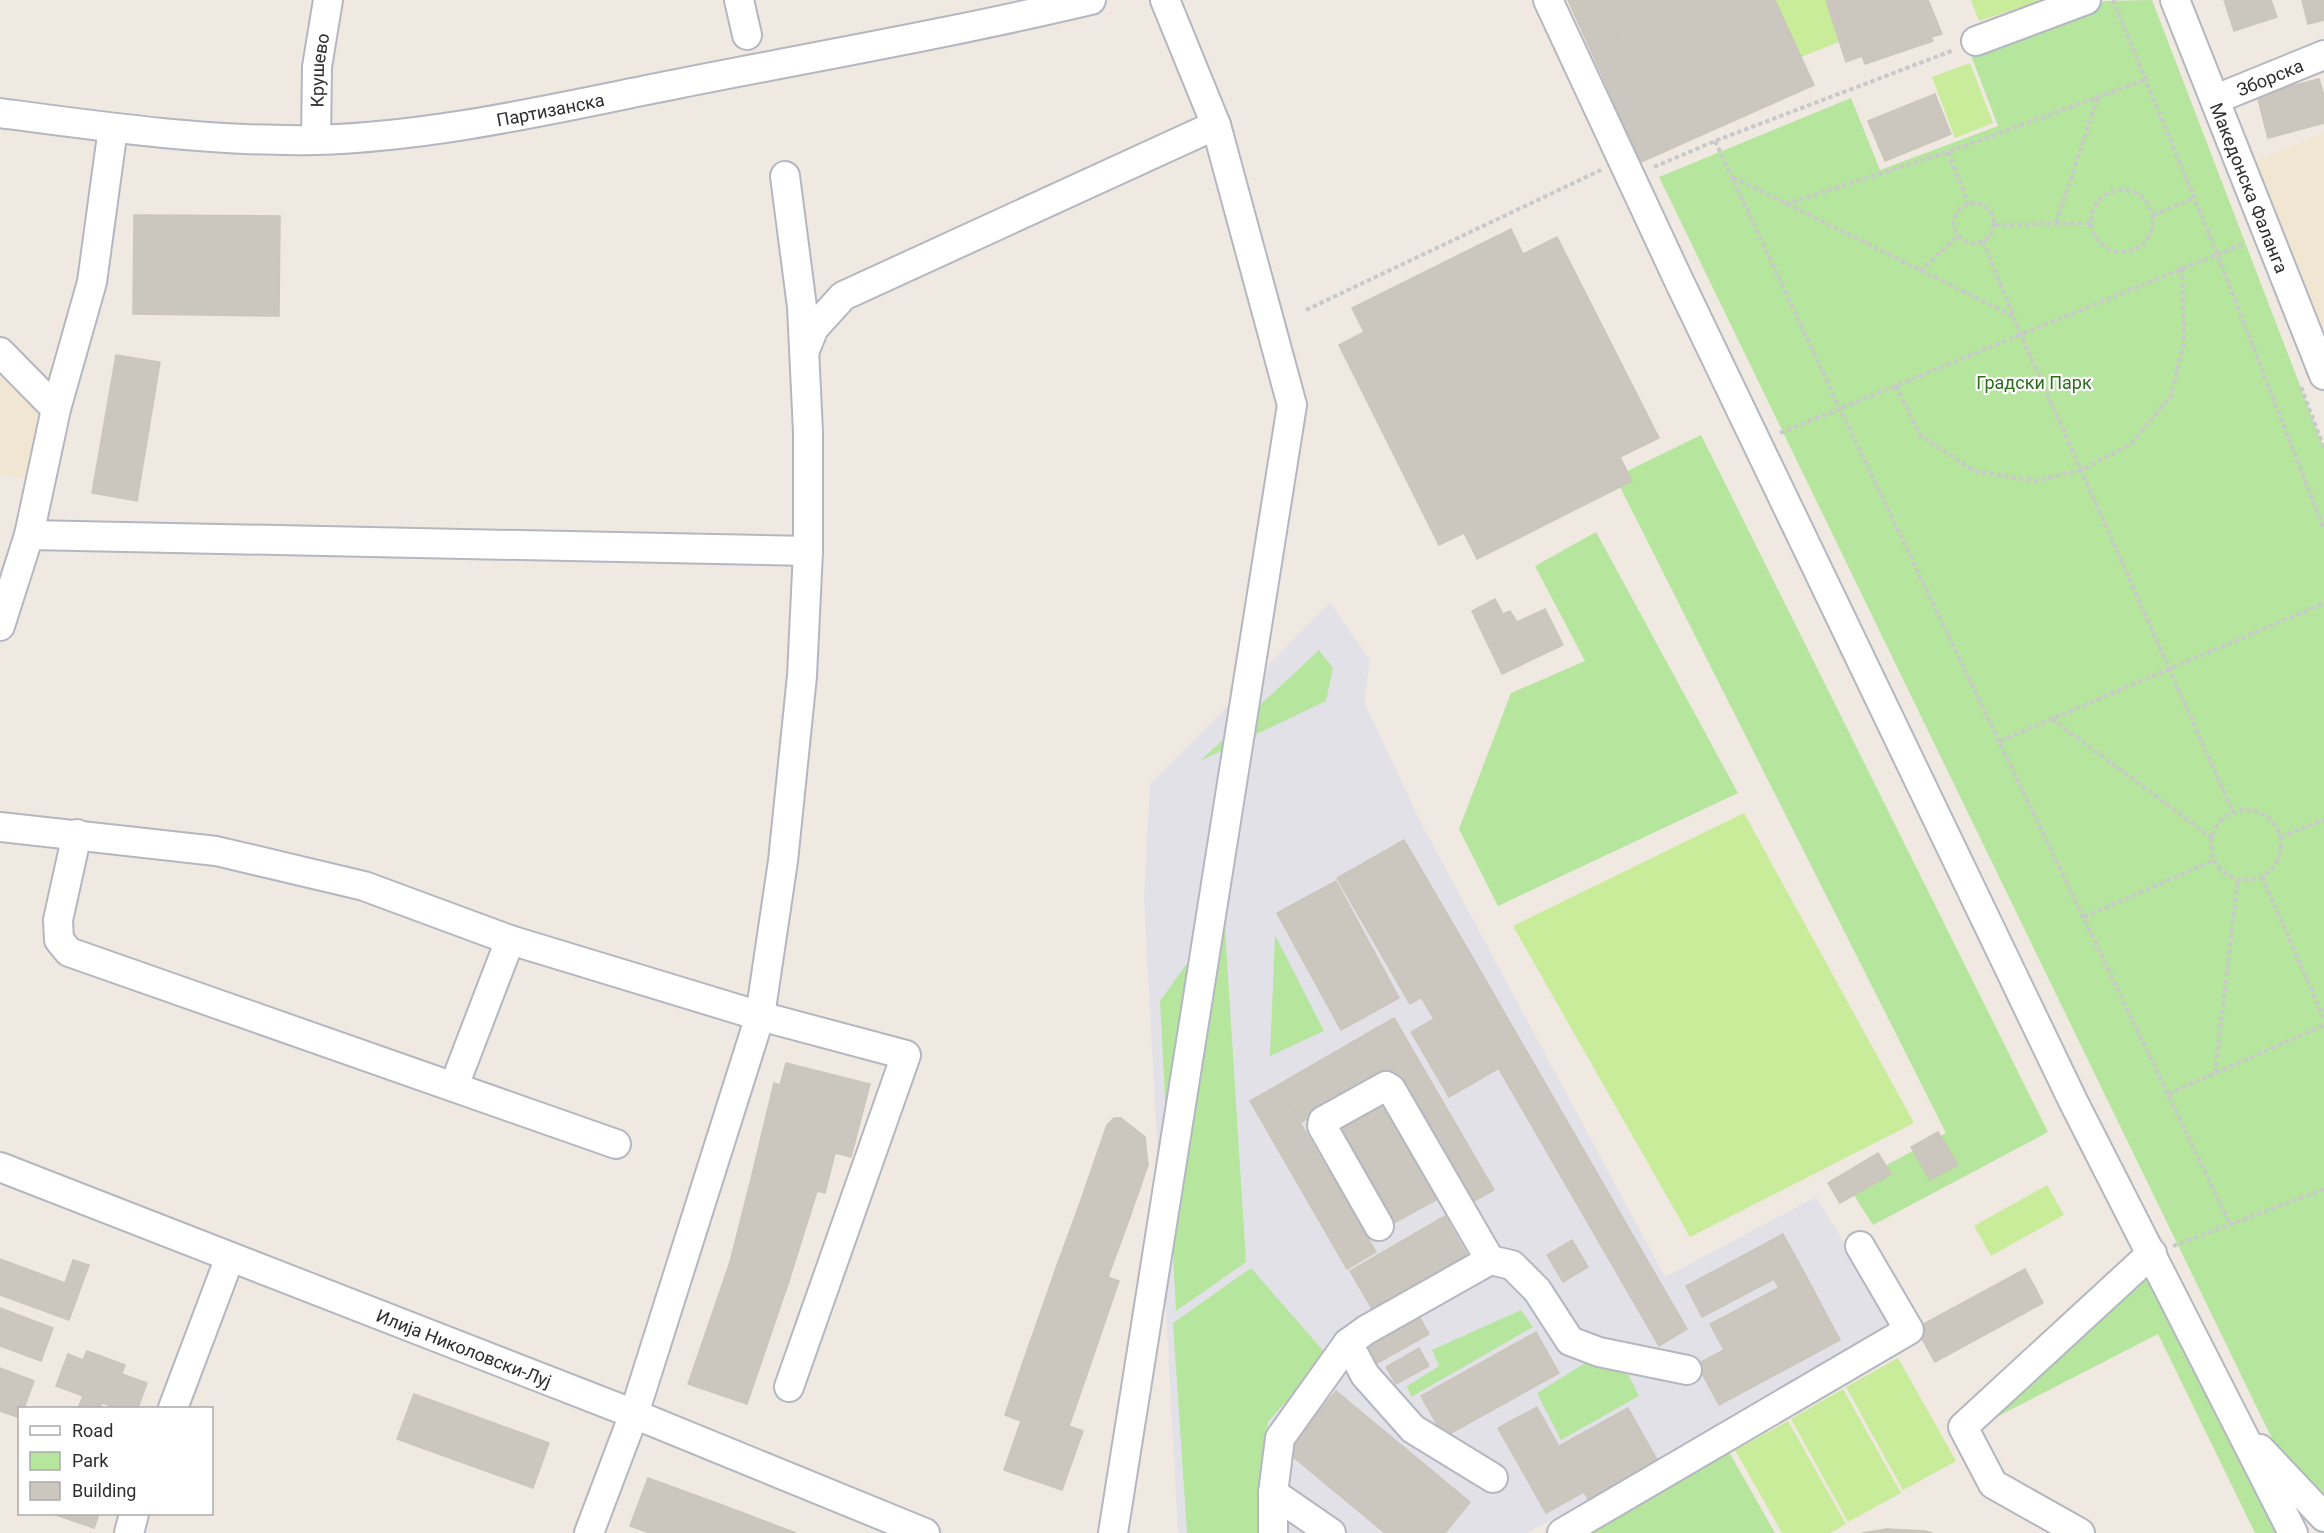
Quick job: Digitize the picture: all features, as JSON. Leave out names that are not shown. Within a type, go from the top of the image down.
[{"type":"street","name":"Крушево","points":[[316,140],[317,67],[328,0]]},
{"type":"street","points":[[739,0],[747,35]]},
{"type":"street","name":"Партизанска","points":[[0,113],[112,128],[238,139],[316,140],[411,132],[523,114],[971,28],[1091,0]]},
{"type":"street","points":[[1113,1533],[1292,405],[1216,125],[1165,0]]},
{"type":"street","points":[[1548,0],[2073,1101],[2293,1533]]},
{"type":"street","points":[[1976,41],[2086,0]]},
{"type":"street","name":"Македонска Фаланга","points":[[2175,0],[2324,375]]},
{"type":"street","name":"Зборска","points":[[2216,99],[2324,55]]},
{"type":"street","points":[[804,352],[814,328],[843,296],[1216,125]]},
{"type":"street","points":[[0,626],[29,535],[56,409],[92,282],[112,128]]},
{"type":"street","points":[[589,1533],[634,1414],[760,1016],[783,861],[802,676],[808,551],[808,432],[802,307],[785,176]]},
{"type":"street","points":[[0,352],[56,409]]},
{"type":"street","points":[[29,535],[808,551]]},
{"type":"street","points":[[0,827],[216,851],[364,886],[510,940],[760,1016],[906,1055],[789,1387]]},
{"type":"street","points":[[77,834],[58,920],[59,939],[69,952],[616,1144]]},
{"type":"street","points":[[454,1086],[510,940]]},
{"type":"street","points":[[1379,1227],[1322,1126],[1323,1121],[1386,1086],[1391,1089],[1490,1260]]},
{"type":"street","name":"Илија Николовски-Луј","points":[[0,1167],[634,1414],[925,1533]]},
{"type":"street","points":[[1562,1533],[1909,1330],[1860,1246]]},
{"type":"street","points":[[2080,1533],[1993,1484],[1963,1427],[2152,1253]]},
{"type":"street","points":[[173,1407],[230,1257]]},
{"type":"street","points":[[1274,1533],[1273,1493],[1280,1438],[1348,1343],[1366,1330],[1490,1260],[1512,1265],[1537,1290],[1570,1341],[1599,1352],[1687,1370]]},
{"type":"street","points":[[1348,1343],[1365,1375],[1413,1429],[1494,1478]]},
{"type":"street","points":[[2238,1426],[2324,1517]]},
{"type":"street","points":[[1273,1493],[1331,1533]]},
{"type":"street","points":[[129,1533],[134,1515]]},
{"type":"path","points":[[2113,0],[2217,254],[2324,528]]},
{"type":"path","points":[[1306,310],[1627,169],[1715,141],[1976,41]]},
{"type":"path","points":[[1785,204],[1948,152],[2144,80]]},
{"type":"path","points":[[2056,224],[2098,97]]},
{"type":"path","points":[[1715,141],[1840,409],[2230,1224]]},
{"type":"path","points":[[1948,152],[1968,203]]},
{"type":"path","points":[[1732,176],[2014,317]]},
{"type":"path","points":[[2113,191],[2134,192],[2143,197],[2153,215],[2151,235],[2136,250],[2126,253],[2106,249],[2093,233],[2091,223],[2096,203],[2113,191]]},
{"type":"path","points":[[2153,215],[2194,198]]},
{"type":"path","points":[[1974,202],[1987,207],[1994,218],[1995,225],[1989,237],[1983,241],[1970,243],[1958,236],[1954,217],[1962,206],[1974,202]]},
{"type":"path","points":[[1995,225],[2091,223]]},
{"type":"path","points":[[1757,442],[2268,233]]},
{"type":"path","points":[[1920,271],[1958,236]]},
{"type":"path","points":[[1983,241],[2021,335],[2233,812]]},
{"type":"path","points":[[1896,386],[1920,435],[1974,471],[2035,481],[2081,470],[2131,444],[2171,396],[2184,342],[2182,268]]},
{"type":"path","points":[[2000,741],[2324,603]]},
{"type":"path","points":[[2052,719],[2211,837]]},
{"type":"path","points":[[2245,810],[2267,817],[2276,825],[2280,837],[2278,860],[2262,877],[2250,880],[2228,876],[2214,860],[2211,837],[2223,818],[2233,812],[2245,810]]},
{"type":"path","points":[[2280,837],[2324,820]]},
{"type":"path","points":[[2084,917],[2214,860]]},
{"type":"path","points":[[2262,877],[2324,1018]]},
{"type":"path","points":[[2215,1073],[2238,879]]},
{"type":"path","points":[[2168,1094],[2324,1025]]},
{"type":"path","points":[[2152,1253],[2324,1189]]},
{"type":"shaded area","points":[[2324,133],[2324,375],[2242,166]]},
{"type":"shaded area","points":[[0,352],[56,409],[40,480],[0,474]]},
{"type":"shaded area","points":[[1330,603],[1370,660],[1364,702],[1420,821],[1665,1277],[1816,1197],[1899,1330],[1527,1533],[1178,1533],[1144,898],[1150,784]]},
{"type":"green space","points":[[1775,0],[1826,0],[1839,42],[1801,57]]},
{"type":"green space","points":[[1971,0],[2043,0],[1979,21]]},
{"type":"green space","name":"Градски Парк","points":[[2152,0],[2324,448],[2324,1499],[2277,1449],[1659,177],[1851,98],[1880,170],[1998,126],[1970,53],[2104,1]]},
{"type":"green space","points":[[1970,63],[1993,123],[1955,138],[1932,77]]},
{"type":"green space","points":[[1701,435],[2048,1132],[1873,1225],[1848,1186],[1946,1133],[1615,477]]},
{"type":"green space","points":[[1596,532],[1738,793],[1498,906],[1459,829],[1511,693],[1585,661],[1535,566]]},
{"type":"green space","points":[[1319,650],[1333,668],[1326,701],[1200,761]]},
{"type":"green space","points":[[1744,813],[1914,1123],[1690,1237],[1513,926]]},
{"type":"green space","points":[[1224,912],[1246,1262],[1176,1311],[1160,1001]]},
{"type":"green space","points":[[1275,935],[1324,1031],[1270,1056]]},
{"type":"green space","points":[[2047,1185],[2064,1215],[1991,1256],[1974,1226]]},
{"type":"green space","points":[[2145,1263],[2281,1533],[2255,1533],[2158,1334],[1987,1422]]},
{"type":"green space","points":[[1251,1268],[1327,1355],[1268,1422],[1260,1485],[1265,1533],[1187,1533],[1173,1323]]},
{"type":"green space","points":[[1521,1310],[1533,1327],[1411,1397],[1407,1386],[1439,1366],[1432,1350]]},
{"type":"green space","points":[[1898,1358],[1956,1461],[1903,1490],[1846,1387]]},
{"type":"green space","points":[[1590,1360],[1622,1362],[1639,1396],[1561,1440],[1537,1393]]},
{"type":"green space","points":[[1843,1389],[1901,1493],[1848,1522],[1791,1419]]},
{"type":"green space","points":[[1788,1421],[1846,1524],[1830,1533],[1782,1533],[1735,1450]]},
{"type":"green space","points":[[1729,1452],[1775,1533],[1564,1533]]},
{"type":"building","points":[[1568,0],[1600,0],[1668,150],[1641,162]]},
{"type":"building","points":[[1600,0],[1775,0],[1814,85],[1668,150]]},
{"type":"building","points":[[1826,0],[1928,0],[1942,34],[1931,37],[1933,41],[1865,64],[1862,56],[1846,62]]},
{"type":"building","points":[[2224,0],[2271,0],[2277,17],[2234,31]]},
{"type":"building","points":[[2302,0],[2324,0],[2324,20],[2308,24]]},
{"type":"building","points":[[2319,79],[2324,96],[2324,123],[2268,138],[2257,95]]},
{"type":"building","points":[[1935,94],[1951,134],[1885,161],[1868,121]]},
{"type":"building","points":[[134,215],[280,216],[279,316],[133,314]]},
{"type":"building","points":[[1511,229],[1523,254],[1557,237],[1659,438],[1620,457],[1632,481],[1477,559],[1464,533],[1439,545],[1339,345],[1364,332],[1352,308]]},
{"type":"building","points":[[116,355],[160,362],[137,501],[92,493]]},
{"type":"building","points":[[1495,599],[1503,614],[1510,611],[1517,622],[1545,609],[1563,645],[1502,674],[1472,611]]},
{"type":"building","points":[[1404,840],[1477,965],[1410,1004],[1337,878]]},
{"type":"building","points":[[1336,881],[1399,998],[1341,1030],[1277,913]]},
{"type":"building","points":[[1477,965],[1527,1052],[1449,1097],[1411,1032],[1434,1019],[1421,997]]},
{"type":"building","points":[[1394,1018],[1494,1190],[1465,1206],[1366,1034]]},
{"type":"building","points":[[1366,1034],[1388,1073],[1300,1123],[1278,1085]]},
{"type":"building","points":[[1527,1052],[1687,1329],[1659,1346],[1499,1069]]},
{"type":"building","points":[[786,1063],[870,1084],[851,1157],[835,1153],[825,1193],[752,1175],[774,1083],[780,1085]]},
{"type":"building","points":[[1278,1085],[1376,1252],[1347,1269],[1250,1101]]},
{"type":"building","points":[[1387,1092],[1445,1195],[1390,1225],[1332,1123]]},
{"type":"building","points":[[1114,1118],[1121,1118],[1145,1137],[1148,1165],[1099,1148],[1107,1125]]},
{"type":"building","points":[[1938,1132],[1958,1165],[1930,1180],[1911,1147]]},
{"type":"building","points":[[1099,1148],[1148,1165],[1130,1217],[1081,1200]]},
{"type":"building","points":[[1878,1153],[1891,1174],[1840,1203],[1828,1183]]},
{"type":"building","points":[[752,1175],[817,1191],[789,1281],[730,1262]]},
{"type":"building","points":[[1081,1200],[1130,1217],[1108,1277],[1059,1260]]},
{"type":"building","points":[[1445,1216],[1467,1255],[1372,1309],[1350,1271]]},
{"type":"building","points":[[1783,1234],[1805,1274],[1779,1288],[1774,1279],[1702,1317],[1686,1286]]},
{"type":"building","points":[[1572,1240],[1588,1267],[1563,1282],[1547,1255]]},
{"type":"building","points":[[0,1259],[65,1283],[73,1260],[89,1265],[69,1320],[0,1295]]},
{"type":"building","points":[[1059,1260],[1119,1281],[1084,1383],[1023,1362]]},
{"type":"building","points":[[730,1262],[789,1281],[747,1404],[688,1384]]},
{"type":"building","points":[[2025,1269],[2043,1303],[1935,1362],[1916,1328]]},
{"type":"building","points":[[1805,1274],[1840,1340],[1719,1405],[1697,1364],[1724,1350],[1710,1324]]},
{"type":"building","points":[[0,1308],[53,1328],[41,1361],[0,1346]]},
{"type":"building","points":[[1416,1311],[1429,1334],[1376,1364],[1364,1340]]},
{"type":"building","points":[[1536,1332],[1559,1373],[1444,1437],[1421,1396]]},
{"type":"building","points":[[1419,1348],[1429,1366],[1396,1384],[1386,1367]]},
{"type":"building","points":[[87,1351],[125,1365],[122,1374],[147,1383],[138,1407],[114,1407],[102,1403],[100,1407],[78,1407],[83,1396],[56,1386],[68,1354],[83,1360]]},
{"type":"building","points":[[1023,1362],[1084,1383],[1069,1426],[1083,1431],[1062,1490],[1004,1470],[1021,1421],[1005,1415]]},
{"type":"building","points":[[0,1368],[34,1381],[24,1407],[18,1407],[18,1417],[0,1411]]},
{"type":"building","points":[[1336,1391],[1470,1502],[1445,1533],[1385,1533],[1286,1451]]},
{"type":"building","points":[[414,1394],[549,1443],[533,1488],[397,1439]]},
{"type":"building","points":[[1537,1407],[1584,1492],[1546,1513],[1498,1428]]},
{"type":"building","points":[[1628,1408],[1660,1465],[1590,1503],[1559,1446]]},
{"type":"building","points":[[648,1478],[722,1505],[712,1533],[650,1533],[630,1526]]},
{"type":"building","points":[[722,1505],[796,1533],[712,1533]]},
{"type":"building","points":[[56,1515],[99,1515],[94,1528]]},
{"type":"building","points":[[1887,1529],[1925,1531],[1932,1533],[1862,1533]]}]
